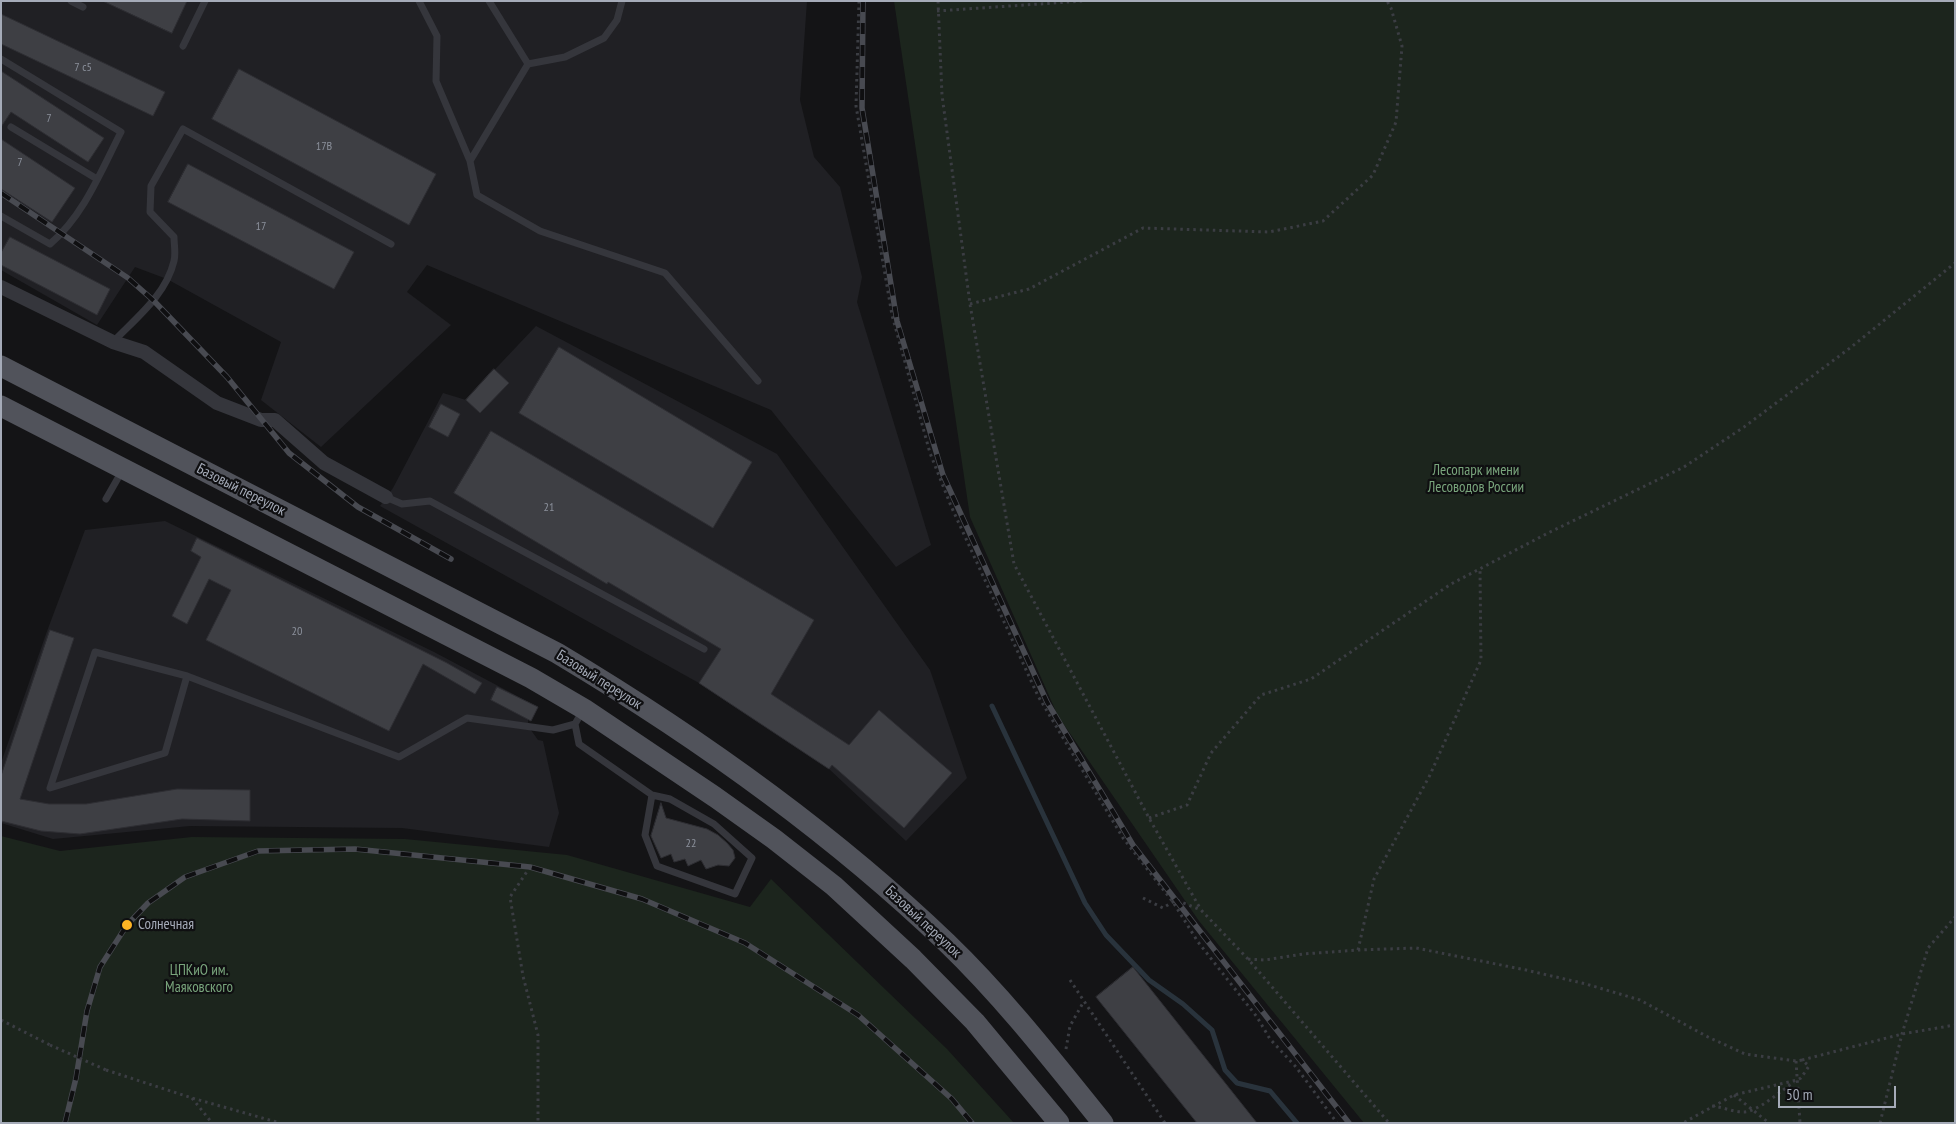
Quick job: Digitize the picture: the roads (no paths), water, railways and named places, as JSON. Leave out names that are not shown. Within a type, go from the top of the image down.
[{"type":"main road","name":"Базовый переулок","points":[[1,366],[557,653],[626,696],[765,789],[814,827],[884,886],[948,944],[994,992],[1103,1123]]},
{"type":"main road","points":[[1,406],[531,678],[579,717],[722,802],[834,886],[913,959],[975,1022],[1059,1123]]},
{"type":"street","points":[[1,287],[113,342],[144,352],[217,403],[261,420],[275,420],[324,463],[386,497]]},
{"type":"lane","points":[[71,1],[83,7]]},
{"type":"lane","points":[[183,46],[206,1]]},
{"type":"lane","points":[[419,1],[437,36],[436,81],[470,161],[477,194],[540,231],[665,274],[758,381]]},
{"type":"lane","points":[[489,1],[528,64]]},
{"type":"lane","points":[[470,161],[528,64],[565,57],[604,38],[617,20],[622,1]]},
{"type":"lane","points":[[1,59],[121,132],[79,212],[62,233],[50,244],[1,216]]},
{"type":"lane","points":[[12,127],[97,179]]},
{"type":"lane","points":[[113,342],[154,300],[167,279],[174,260],[174,237],[150,212],[151,186],[183,129],[391,244]]},
{"type":"lane","points":[[106,499],[123,469]]},
{"type":"lane","points":[[386,497],[402,504],[430,501],[704,649]]},
{"type":"lane","points":[[187,676],[165,752],[50,788],[95,652],[187,676],[399,757],[467,718],[553,730],[579,717],[579,744],[652,795],[670,799],[714,824],[752,858],[735,894],[657,866],[645,835],[652,795]]},
{"type":"waterway","points":[[992,706],[1085,903],[1106,935],[1149,980],[1183,1004],[1212,1030],[1225,1070],[1237,1083],[1270,1091],[1297,1123]]},
{"type":"railway","points":[[863,1],[862,108],[897,321],[943,475],[1047,702],[1133,845],[1349,1123]]},
{"type":"railway","points":[[1,193],[128,278],[154,301],[227,377],[289,453],[358,507],[451,559]]},
{"type":"railway","points":[[65,1123],[76,1078],[87,1011],[100,967],[127,925],[148,903],[185,877],[258,851],[355,849],[530,867],[642,899],[745,943],[858,1015],[952,1099],[972,1123]]},
{"type":"place","name":"Солнечная","points":[[127,925]]},
{"type":"park label","name":"Лесопарк имени Лесоводов России","points":[[1476,480]]},
{"type":"park label","name":"ЦПКиО им. Маяковского","points":[[199,980]]}]
